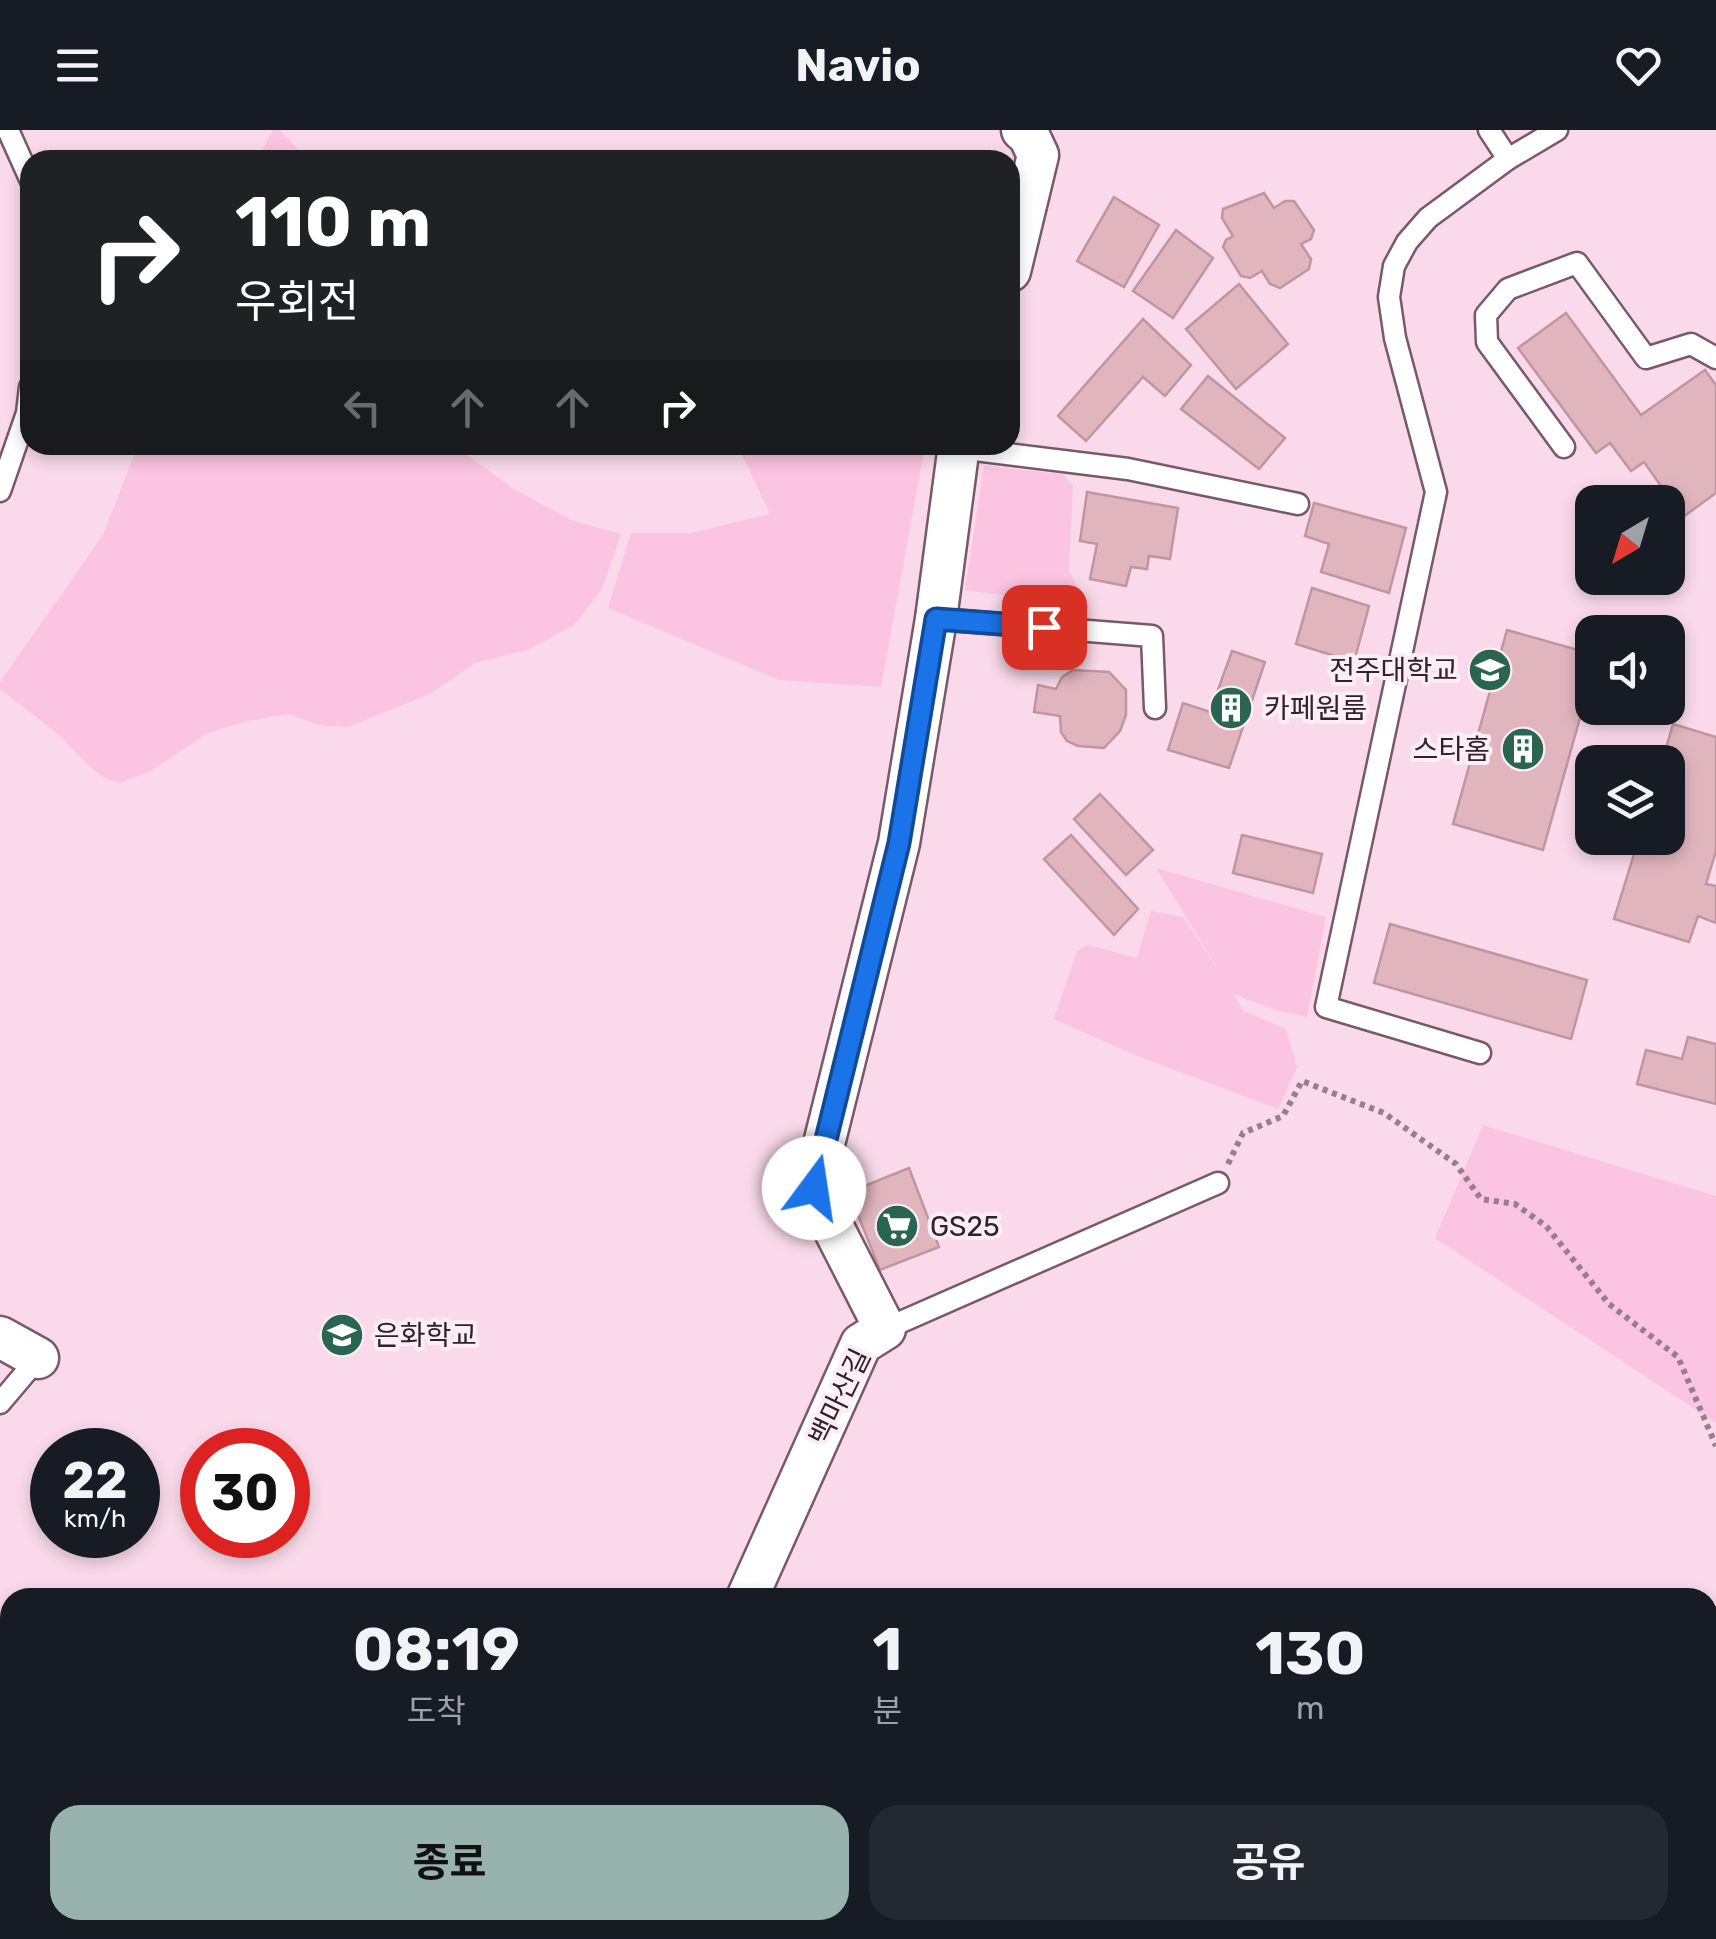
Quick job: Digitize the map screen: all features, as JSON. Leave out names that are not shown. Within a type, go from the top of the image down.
[{"type":"street","points":[[1020,230],[1038,155],[1022,130]]},
{"type":"street","name":"백마산길","points":[[752,1588],[862,1344],[885,1329],[814,1188],[899,843],[936,619],[958,455]]},
{"type":"street","points":[[0,1337],[38,1358]]},
{"type":"lane","points":[[8,130],[20,157]]},
{"type":"lane","points":[[1489,130],[1508,159]]},
{"type":"lane","points":[[1480,1053],[1326,1007],[1436,492],[1394,338],[1389,297],[1394,266],[1407,242],[1428,218],[1508,159],[1557,130]]},
{"type":"lane","points":[[1564,447],[1488,342],[1486,315],[1508,289],[1577,263],[1646,358],[1691,344],[1716,358]]},
{"type":"lane","points":[[0,492],[20,433]]},
{"type":"lane","points":[[1020,454],[1128,468],[1298,504]]},
{"type":"lane","points":[[936,619],[1152,636],[1155,708]]},
{"type":"lane","points":[[885,1329],[1218,1182]]},
{"type":"lane","points":[[0,1404],[38,1358]]},
{"type":"path","points":[[1218,1182],[1244,1133],[1283,1116],[1302,1081],[1384,1113],[1456,1164],[1481,1199],[1515,1204],[1546,1226],[1609,1304],[1678,1357],[1716,1446]]},
{"type":"shaded area","points":[[273,130],[280,130],[299,150],[262,150]]},
{"type":"shaded area","points":[[134,455],[467,455],[514,489],[571,520],[621,534],[602,589],[574,625],[530,649],[475,663],[430,694],[348,727],[319,725],[288,714],[208,733],[149,772],[120,783],[106,779],[90,767],[58,734],[0,689],[0,682],[103,535]]},
{"type":"shaded area","points":[[742,455],[923,455],[881,687],[779,680],[608,608],[631,533],[690,533],[770,514]]},
{"type":"shaded area","points":[[984,466],[1062,474],[1073,485],[1069,570],[1087,607],[965,590]]},
{"type":"shaded area","points":[[1156,868],[1326,917],[1307,1017],[1233,994],[1244,1011],[1286,1029],[1297,1067],[1278,1109],[1130,1053],[1054,1019],[1077,951],[1088,945],[1137,958],[1151,911],[1183,917],[1221,974]]},
{"type":"shaded area","points":[[1483,1125],[1716,1196],[1716,1423],[1435,1238]]},
{"type":"building","points":[[1264,193],[1274,208],[1294,201],[1314,230],[1311,239],[1301,244],[1311,259],[1309,269],[1280,288],[1270,284],[1262,271],[1250,278],[1241,276],[1223,247],[1233,236],[1222,218],[1223,209]]},
{"type":"building","points":[[1114,197],[1159,225],[1124,287],[1077,261]]},
{"type":"building","points":[[1176,230],[1213,258],[1173,318],[1133,291]]},
{"type":"building","points":[[1239,284],[1288,344],[1236,389],[1186,329]]},
{"type":"building","points":[[1566,313],[1641,415],[1705,370],[1716,385],[1716,493],[1685,516],[1685,485],[1660,485],[1644,462],[1631,471],[1610,443],[1596,453],[1518,348]]},
{"type":"building","points":[[1143,319],[1191,365],[1165,396],[1143,377],[1086,441],[1058,416]]},
{"type":"building","points":[[1208,376],[1285,438],[1259,469],[1181,409]]},
{"type":"building","points":[[1087,492],[1178,508],[1170,559],[1149,556],[1147,569],[1131,567],[1126,586],[1090,579],[1097,544],[1080,541]]},
{"type":"building","points":[[1314,503],[1406,528],[1389,593],[1321,572],[1329,544],[1305,536]]},
{"type":"building","points":[[1312,588],[1369,606],[1354,662],[1296,644]]},
{"type":"building","name":"스타홈","points":[[1507,630],[1575,649],[1578,725],[1543,850],[1453,824]]},
{"type":"building","name":"카페원룸","points":[[1232,651],[1265,662],[1229,768],[1168,750],[1183,703],[1210,712]]},
{"type":"building","points":[[1073,670],[1109,672],[1126,690],[1126,715],[1120,731],[1104,748],[1067,741],[1061,732],[1060,716],[1034,712],[1038,685],[1056,689],[1062,677]]},
{"type":"building","points":[[1673,725],[1716,737],[1716,851],[1706,884],[1716,886],[1716,923],[1698,916],[1689,942],[1614,919],[1634,855],[1685,855],[1685,745],[1667,745]]},
{"type":"building","points":[[1100,794],[1153,850],[1126,875],[1074,819]]},
{"type":"building","points":[[1071,835],[1138,909],[1114,935],[1044,859]]},
{"type":"building","points":[[1242,835],[1322,854],[1313,893],[1233,873]]},
{"type":"building","points":[[1390,924],[1587,980],[1571,1039],[1374,983]]},
{"type":"building","points":[[1688,1037],[1716,1044],[1716,1104],[1637,1084],[1646,1050],[1682,1059]]},
{"type":"building","name":"GS25","points":[[909,1168],[939,1247],[880,1270],[854,1205],[862,1187]]},
{"type":"place","name":"전주대학교","points":[[1490,670]]},
{"type":"place","name":"카페원룸","points":[[1231,708]]},
{"type":"place","name":"스타홈","points":[[1523,749]]},
{"type":"place","name":"GS25","points":[[897,1226]]},
{"type":"place","name":"은화학교","points":[[342,1335]]},
{"type":"route","points":[[814,1188],[899,843],[936,619],[1044,627]]}]
